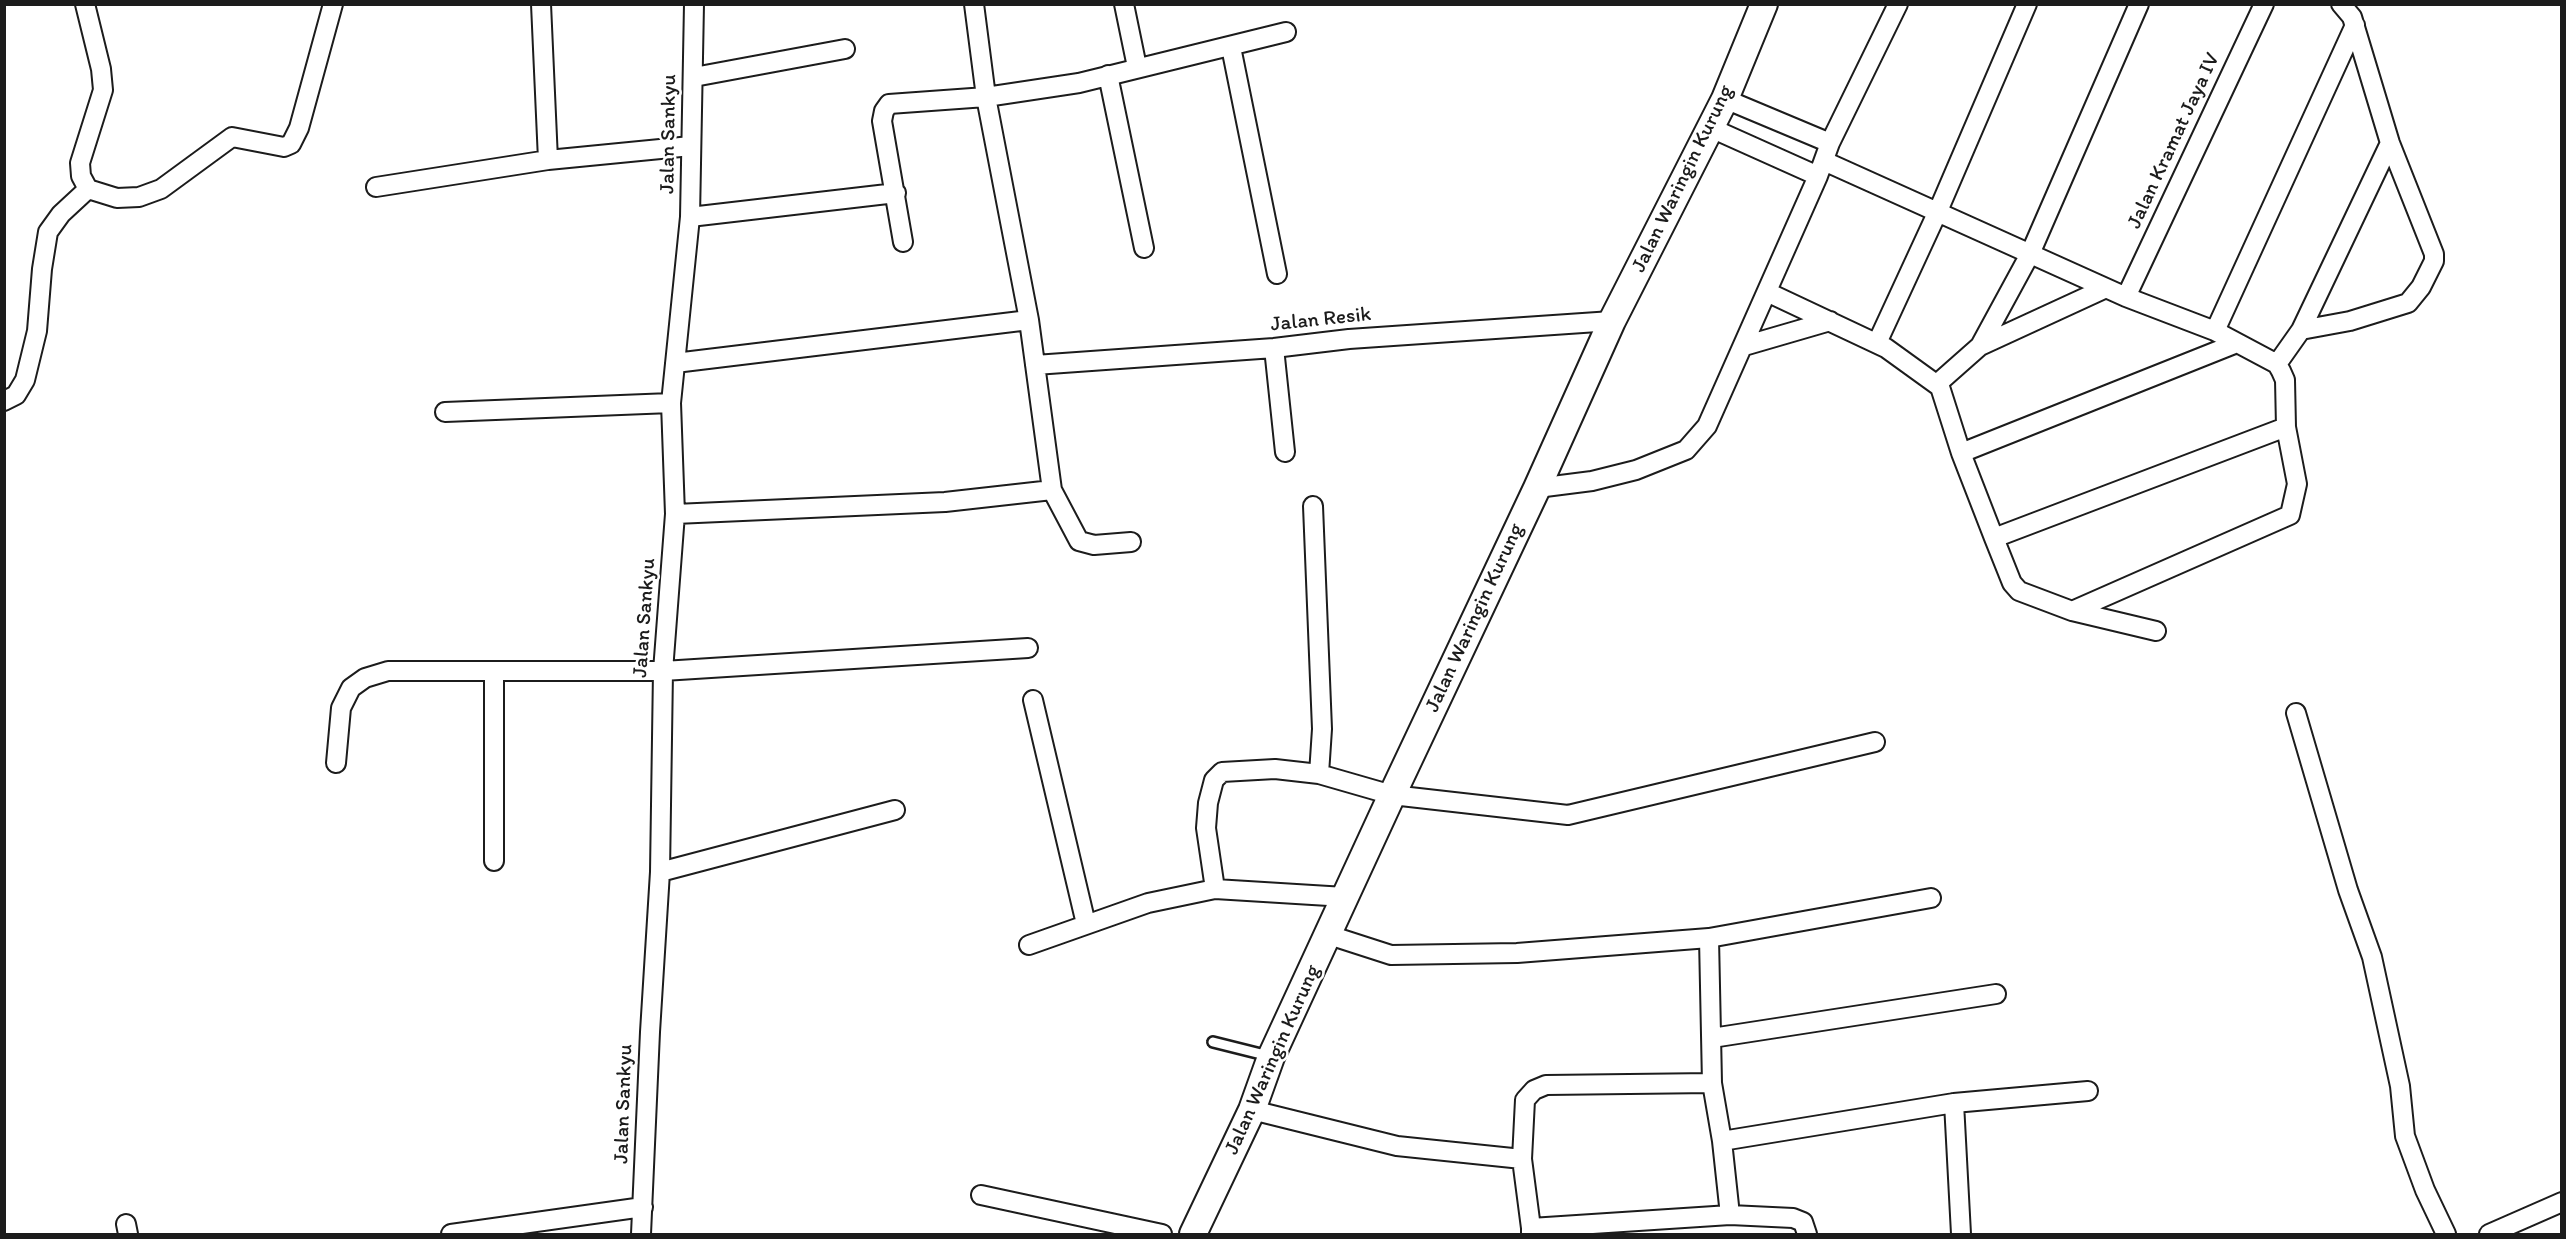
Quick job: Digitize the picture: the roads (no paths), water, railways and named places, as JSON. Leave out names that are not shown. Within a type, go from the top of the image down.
[{"type":"street","points":[[85,4],[101,69],[103,90],[80,163],[81,176],[88,189],[117,198],[139,197],[161,189],[231,137],[284,147],[291,144],[300,128],[333,4]]},
{"type":"street","points":[[541,4],[549,160]]},
{"type":"street","name":"Jalan Sankyu","points":[[641,1234],[660,872],[663,671],[675,514],[671,404],[690,218],[694,4]]},
{"type":"street","points":[[974,4],[986,97],[1029,320],[1052,490],[1079,541],[1094,545],[1131,542]]},
{"type":"street","points":[[1124,4],[1137,67]]},
{"type":"street","name":"Jalan Waringin Kurung","points":[[1194,1234],[1252,1110],[1271,1057],[1392,795],[1537,488],[1612,321],[1725,99],[1764,4]]},
{"type":"street","points":[[1537,488],[1610,477],[1636,470],[1686,450],[1707,426],[1821,169],[1830,143],[1898,4]]},
{"type":"street","points":[[1877,344],[1938,211],[2027,4]]},
{"type":"street","points":[[1980,346],[2030,254],[2139,4]]},
{"type":"street","name":"Jalan Kramat Jaya IV","points":[[2126,297],[2264,4]]},
{"type":"street","points":[[2301,330],[2350,321],[2408,303],[2421,286],[2434,261],[2434,254],[2390,143],[2355,25],[2352,17],[2341,4]]},
{"type":"street","points":[[2215,331],[2355,25]]},
{"type":"street","points":[[903,242],[882,121],[889,104],[986,97],[1079,83],[1286,32]]},
{"type":"street","points":[[1231,47],[1277,274]]},
{"type":"street","points":[[694,77],[845,49]]},
{"type":"street","points":[[1108,75],[1144,248]]},
{"type":"street","points":[[1725,99],[1830,143]]},
{"type":"street","points":[[1711,128],[1938,211],[2126,297],[2215,331],[2277,364],[2285,380],[2286,427],[2297,484],[2290,515],[2072,611]]},
{"type":"street","points":[[2277,364],[2301,330],[2390,143]]},
{"type":"street","points":[[376,187],[549,160],[691,146]]},
{"type":"street","points":[[4,401],[16,395],[25,381],[37,331],[42,269],[48,232],[60,214],[88,189]]},
{"type":"street","points":[[690,218],[896,193]]},
{"type":"street","points":[[1937,384],[1980,346],[2106,288]]},
{"type":"street","points":[[1767,292],[1877,344],[1937,384],[1944,395],[1961,453],[1994,538],[2012,583],[2019,591],[2072,611],[2156,631]]},
{"type":"street","points":[[675,363],[1029,320]]},
{"type":"street","name":"Jalan Resik","points":[[1035,365],[1274,348],[1349,339],[1612,321]]},
{"type":"street","points":[[1744,346],[1830,321]]},
{"type":"street","points":[[1961,453],[2237,343]]},
{"type":"street","points":[[1274,348],[1285,452]]},
{"type":"street","points":[[446,412],[671,404]]},
{"type":"street","points":[[1994,538],[2286,427]]},
{"type":"street","points":[[675,514],[945,502],[1052,490]]},
{"type":"street","points":[[1313,506],[1322,729],[1319,774]]},
{"type":"street","points":[[336,763],[341,708],[351,688],[365,678],[388,671],[494,673],[663,671],[1028,648]]},
{"type":"street","points":[[494,673],[494,861]]},
{"type":"street","points":[[1033,700],[1086,924]]},
{"type":"street","points":[[2296,712],[2348,890],[2372,957],[2400,1086],[2405,1136],[2425,1190],[2446,1234]]},
{"type":"street","points":[[1215,889],[1206,828],[1208,803],[1214,780],[1222,772],[1264,770],[1319,774],[1392,795],[1568,815],[1875,742]]},
{"type":"street","points":[[660,872],[895,810]]},
{"type":"street","points":[[1029,945],[1148,903],[1215,889],[1346,897]]},
{"type":"street","points":[[1329,934],[1391,955],[1517,953],[1709,938],[1931,898]]},
{"type":"street","points":[[1709,938],[1712,1083],[1722,1141],[1730,1215]]},
{"type":"street","points":[[1712,1038],[1996,994]]},
{"type":"street","points":[[1712,1083],[1546,1086],[1534,1090],[1526,1100],[1522,1159],[1531,1231],[1730,1215],[1793,1218],[1803,1222],[1807,1234]]},
{"type":"street","points":[[1722,1141],[1954,1103],[2088,1091]]},
{"type":"street","points":[[1954,1103],[1961,1234]]},
{"type":"street","points":[[1252,1110],[1397,1146],[1522,1159]]},
{"type":"street","points":[[981,1195],[1162,1234]]},
{"type":"street","points":[[2489,1234],[2562,1202]]},
{"type":"street","points":[[451,1234],[643,1207]]},
{"type":"lane","points":[[1213,1042],[1271,1057]]}]
